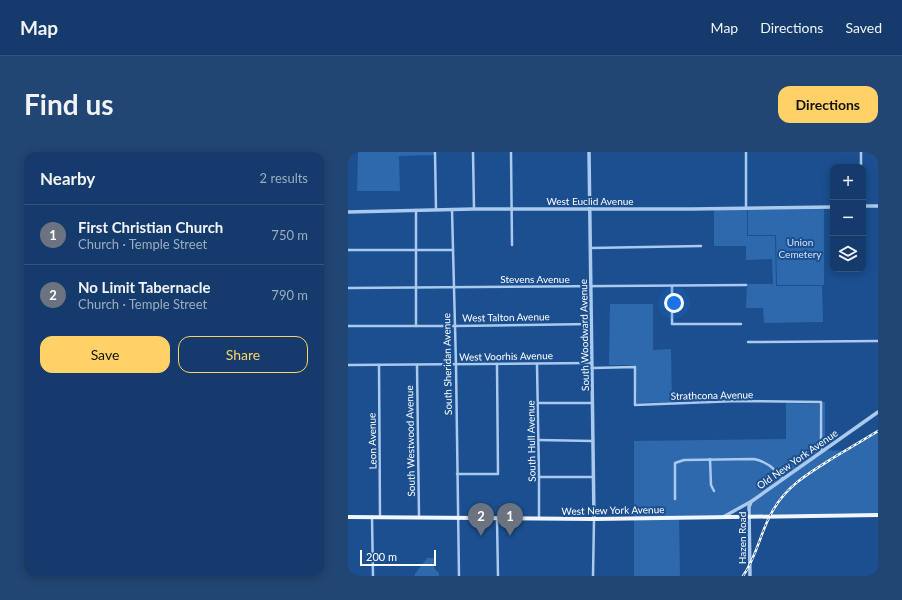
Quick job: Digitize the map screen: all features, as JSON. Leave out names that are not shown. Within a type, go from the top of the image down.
[{"type":"main road","name":"West New York Avenue","points":[[348,517],[594,519],[878,515]]},
{"type":"street","points":[[435,152],[436,210]]},
{"type":"street","points":[[473,152],[474,210]]},
{"type":"street","points":[[512,152],[512,245]]},
{"type":"street","name":"South Woodward Avenue","points":[[590,152],[594,519]]},
{"type":"street","points":[[746,152],[746,208]]},
{"type":"street","points":[[861,152],[861,164]]},
{"type":"street","points":[[866,206],[878,206]]},
{"type":"street","name":"West Euclid Avenue","points":[[348,212],[512,209],[830,207]]},
{"type":"street","points":[[416,210],[416,326]]},
{"type":"street","name":"South Sheridan Avenue","points":[[452,210],[456,365],[458,576]]},
{"type":"street","points":[[591,248],[701,246]]},
{"type":"street","points":[[348,250],[453,250]]},
{"type":"street","name":"Stevens Avenue","points":[[348,288],[746,285]]},
{"type":"street","points":[[672,286],[672,324],[741,324]]},
{"type":"street","name":"West Talton Avenue","points":[[348,326],[592,324]]},
{"type":"street","points":[[748,342],[878,341]]},
{"type":"street","points":[[457,474],[498,474],[497,364]]},
{"type":"street","name":"West Voorhis Avenue","points":[[348,365],[537,364],[592,366]]},
{"type":"street","name":"South Hull Avenue","points":[[537,364],[539,518]]},
{"type":"street","name":"Leon Avenue","points":[[379,365],[380,517]]},
{"type":"street","name":"South Westwood Avenue","points":[[417,365],[419,517]]},
{"type":"street","name":"Strathcona Avenue","points":[[592,366],[635,367],[635,405],[737,401],[820,402],[821,452]]},
{"type":"street","points":[[538,403],[592,403]]},
{"type":"street","name":"Old New York Avenue","points":[[723,517],[752,501],[878,412]]},
{"type":"street","points":[[539,440],[593,441]]},
{"type":"street","points":[[710,459],[711,485],[714,491]]},
{"type":"street","points":[[675,499],[674,470],[676,463],[684,460],[761,460],[772,467],[783,479]]},
{"type":"street","points":[[539,477],[593,477]]},
{"type":"street","name":"Hazen Road","points":[[750,576],[749,507],[752,501]]},
{"type":"street","points":[[372,517],[373,576]]},
{"type":"street","points":[[497,518],[498,576]]},
{"type":"street","points":[[593,576],[594,519]]},
{"type":"green space","points":[[358,152],[434,152],[434,155],[399,156],[400,191],[357,191]]},
{"type":"green space","name":"Union Cemetery","points":[[824,209],[824,285],[777,285],[776,235],[748,235],[748,210]]},
{"type":"green space","points":[[714,210],[747,210],[747,236],[775,236],[776,286],[822,286],[823,322],[764,323],[763,308],[746,308],[747,284],[773,284],[772,259],[746,260],[746,246],[714,246]]},
{"type":"green space","points":[[610,304],[653,304],[653,350],[671,349],[672,402],[637,403],[636,367],[634,365],[609,365]]},
{"type":"green space","points":[[821,402],[825,402],[825,448],[822,449]]},
{"type":"green space","points":[[786,403],[819,404],[820,451],[752,499],[722,515],[634,517],[634,441],[786,439]]},
{"type":"green space","points":[[878,430],[878,513],[751,515],[751,507],[753,502],[826,450],[844,451]]},
{"type":"green space","points":[[679,519],[680,576],[634,576],[634,520]]},
{"type":"green space","points":[[427,558],[435,559],[434,568],[439,573],[439,576],[415,576],[415,574]]},
{"type":"railway","points":[[743,576],[752,561],[772,512],[791,487],[833,458],[878,431]]},
{"type":"place","name":"No Limit Tabernacle","points":[[481,536]]},
{"type":"place","name":"First Christian Church","points":[[510,536]]}]
